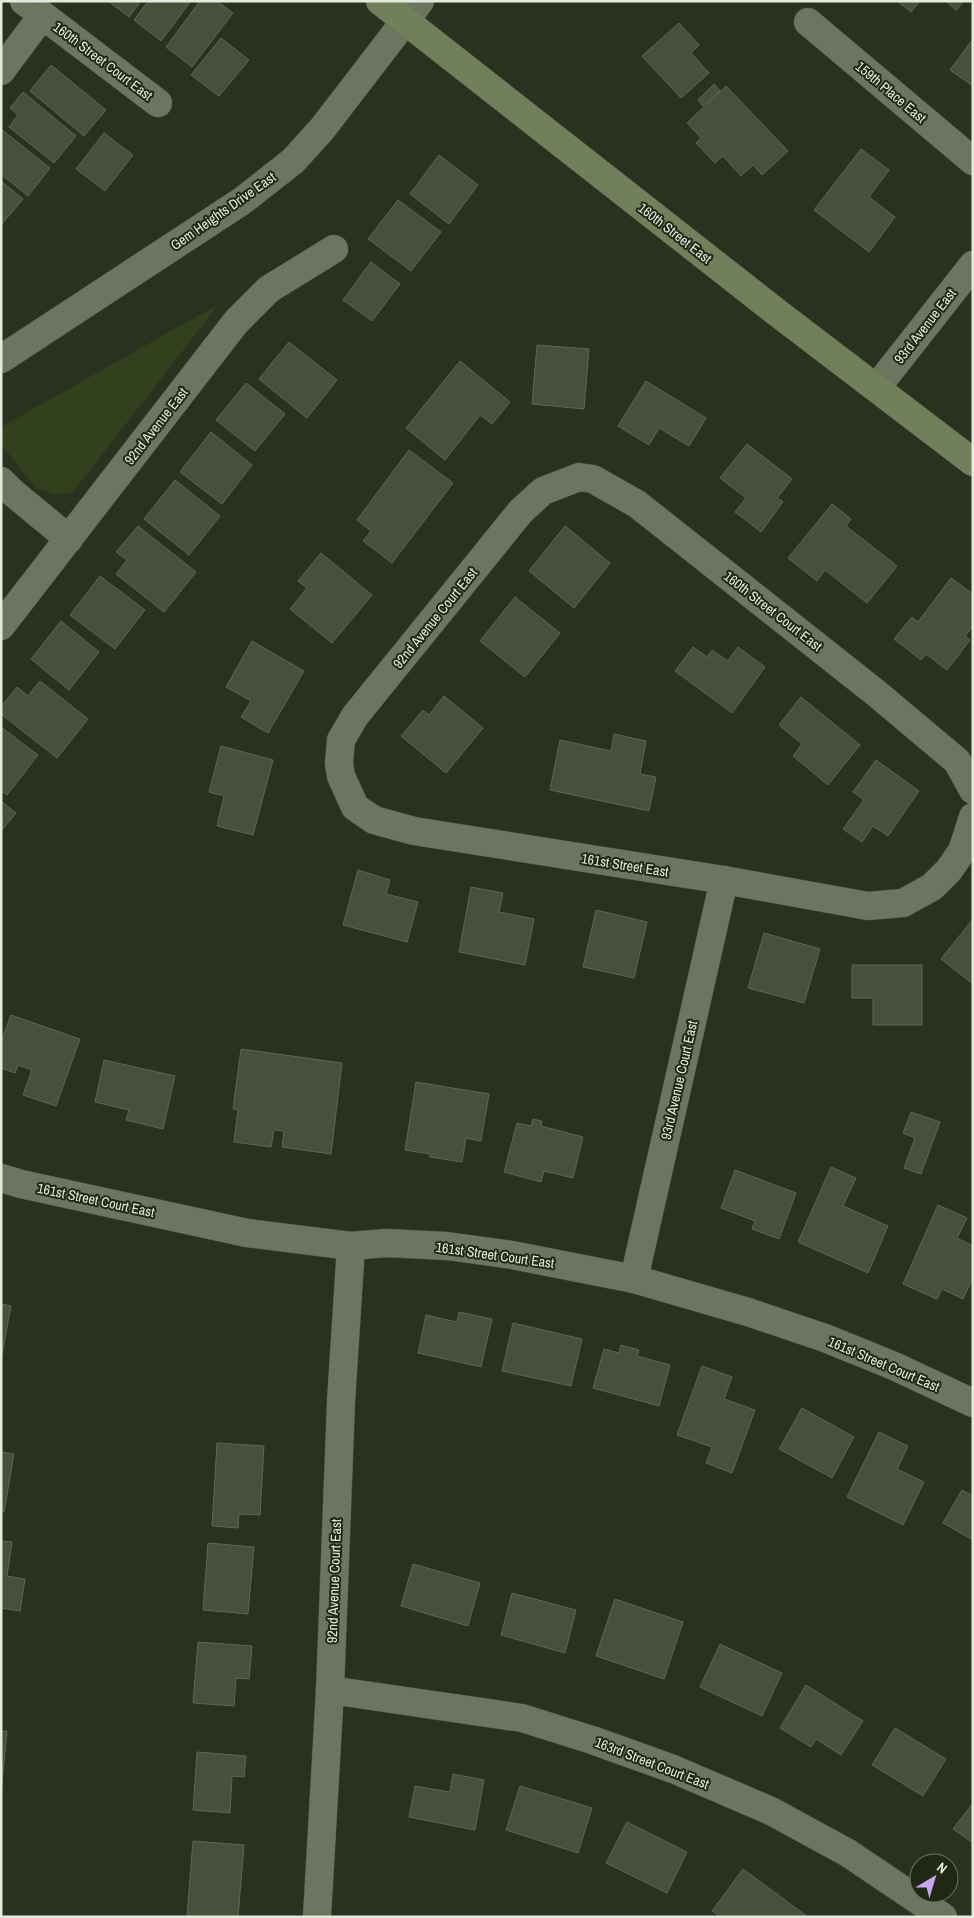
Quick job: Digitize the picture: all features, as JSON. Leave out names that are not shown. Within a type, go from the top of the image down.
[{"type":"main road","name":"160th Street East","points":[[380,1],[413,11],[775,311],[973,462]]},
{"type":"street","points":[[1,70],[33,8]]},
{"type":"street","name":"160th Street Court East","points":[[33,8],[158,103]]},
{"type":"street","name":"Gem Heights Drive East","points":[[1,359],[242,201],[293,161],[322,129],[413,11]]},
{"type":"street","name":"159th Place East","points":[[808,22],[973,162]]},
{"type":"street","name":"92nd Avenue East","points":[[1,626],[236,322],[269,289],[334,249]]},
{"type":"street","name":"93rd Avenue East","points":[[877,387],[973,265]]},
{"type":"street","name":"160th Street Court East","points":[[579,477],[593,479],[637,504],[876,693],[957,761],[973,790]]},
{"type":"street","name":"92nd Avenue Court East","points":[[347,790],[341,776],[339,763],[341,740],[355,716],[521,511],[543,491],[579,477]]},
{"type":"street","points":[[1,481],[69,539]]},
{"type":"street","name":"161st Street East","points":[[347,790],[355,807],[374,820],[414,831],[724,880],[868,906],[903,903],[932,887],[949,870],[962,851],[973,817]]},
{"type":"street","name":"93rd Avenue Court East","points":[[634,1279],[724,880]]},
{"type":"street","name":"161st Street Court East","points":[[1,1178],[21,1184],[247,1232],[351,1246],[386,1243],[447,1246],[512,1255],[634,1279],[748,1312],[824,1338],[894,1366],[973,1403]]},
{"type":"street","name":"92nd Avenue Court East","points":[[318,1917],[330,1690],[340,1402],[351,1246]]},
{"type":"street","name":"163rd Street Court East","points":[[330,1690],[522,1718],[592,1740],[673,1769],[771,1811],[848,1853],[944,1917]]},
{"type":"green space","points":[[219,304],[73,492],[55,495],[36,488],[1,444],[1,427]]},
{"type":"building","points":[[108,1],[141,1],[129,17]]},
{"type":"building","points":[[148,1],[191,1],[161,41],[134,20]]},
{"type":"building","points":[[200,1],[217,1],[233,13],[192,67],[166,47]]},
{"type":"building","points":[[897,1],[920,1],[911,12]]},
{"type":"building","points":[[946,1],[964,1],[956,10]]},
{"type":"building","points":[[679,23],[699,45],[691,53],[709,73],[681,98],[642,56]]},
{"type":"building","points":[[221,38],[249,60],[219,96],[191,75]]},
{"type":"building","points":[[973,39],[973,86],[950,70]]},
{"type":"building","points":[[51,65],[106,110],[84,136],[30,91]]},
{"type":"building","points":[[714,84],[720,91],[703,106],[698,100]]},
{"type":"building","points":[[726,86],[788,151],[762,175],[753,165],[741,176],[723,156],[715,163],[696,143],[701,138],[687,123]]},
{"type":"building","points":[[23,92],[76,136],[54,163],[9,127],[18,115],[10,108]]},
{"type":"building","points":[[1,129],[50,168],[28,196],[1,174]]},
{"type":"building","points":[[104,133],[133,155],[105,191],[76,169]]},
{"type":"building","points":[[861,149],[889,170],[869,197],[895,217],[869,252],[814,210]]},
{"type":"building","points":[[439,155],[478,185],[449,224],[410,194]]},
{"type":"building","points":[[1,181],[23,199],[1,225]]},
{"type":"building","points":[[398,200],[441,232],[411,271],[368,239]]},
{"type":"building","points":[[371,262],[400,284],[372,321],[343,300]]},
{"type":"building","points":[[289,342],[337,380],[307,418],[259,379]]},
{"type":"building","points":[[537,345],[589,349],[584,409],[532,404]]},
{"type":"building","points":[[460,361],[510,402],[492,424],[480,415],[445,460],[406,428]]},
{"type":"building","points":[[646,381],[706,418],[689,446],[659,428],[649,445],[618,426]]},
{"type":"building","points":[[246,383],[285,414],[255,451],[216,420]]},
{"type":"building","points":[[211,432],[252,465],[222,504],[180,472]]},
{"type":"building","points":[[747,444],[792,479],[777,498],[783,502],[761,532],[735,512],[746,498],[720,478]]},
{"type":"building","points":[[409,450],[453,483],[392,563],[363,541],[371,531],[357,520]]},
{"type":"building","points":[[175,480],[220,516],[189,555],[144,519]]},
{"type":"building","points":[[832,504],[851,519],[846,526],[897,566],[867,603],[825,570],[817,581],[788,558]]},
{"type":"building","points":[[138,526],[196,572],[164,612],[116,574],[127,560],[116,552]]},
{"type":"building","points":[[565,526],[610,563],[574,608],[529,571]]},
{"type":"building","points":[[321,553],[372,595],[332,643],[290,609],[307,588],[298,581]]},
{"type":"building","points":[[100,576],[145,610],[115,649],[70,615]]},
{"type":"building","points":[[951,578],[973,594],[973,626],[965,636],[970,640],[947,670],[926,654],[921,660],[894,639],[912,617],[918,622]]},
{"type":"building","points":[[515,597],[560,633],[525,677],[480,641]]},
{"type":"building","points":[[61,621],[99,652],[69,690],[31,659]]},
{"type":"building","points":[[252,641],[304,671],[268,733],[241,717],[251,701],[226,687]]},
{"type":"building","points":[[693,647],[707,657],[712,650],[728,661],[738,647],[765,667],[732,713],[675,671]]},
{"type":"building","points":[[40,681],[88,719],[57,758],[1,714],[1,707],[17,687],[28,696]]},
{"type":"building","points":[[444,696],[483,728],[446,773],[401,736],[423,710],[429,715]]},
{"type":"building","points":[[801,697],[860,745],[828,785],[793,756],[802,744],[779,725]]},
{"type":"building","points":[[1,727],[38,755],[7,795],[1,790]]},
{"type":"building","points":[[614,734],[646,741],[640,774],[656,777],[649,811],[550,790],[560,740],[611,751]]},
{"type":"building","points":[[221,746],[273,760],[253,835],[217,826],[224,796],[209,792]]},
{"type":"building","points":[[876,760],[919,791],[888,836],[873,826],[862,842],[843,829],[864,800],[853,792]]},
{"type":"building","points":[[1,801],[16,813],[1,831]]},
{"type":"building","points":[[358,870],[390,880],[386,894],[418,902],[407,942],[343,925]]},
{"type":"building","points":[[471,887],[503,893],[499,912],[534,919],[525,965],[459,952]]},
{"type":"building","points":[[596,910],[647,922],[634,978],[583,967]]},
{"type":"building","points":[[973,919],[973,984],[941,959]]},
{"type":"building","points":[[764,933],[820,949],[804,1003],[748,988]]},
{"type":"building","points":[[852,965],[922,965],[922,1025],[873,1025],[873,998],[852,998]]},
{"type":"building","points":[[11,1015],[80,1039],[56,1106],[23,1095],[32,1070],[18,1065],[15,1073],[1,1068],[1,1042]]},
{"type":"building","points":[[241,1049],[342,1063],[331,1154],[282,1147],[284,1131],[274,1130],[271,1147],[234,1142],[238,1110],[233,1109]]},
{"type":"building","points":[[104,1060],[175,1076],[163,1129],[126,1120],[129,1110],[95,1102]]},
{"type":"building","points":[[416,1082],[489,1094],[481,1141],[466,1138],[462,1162],[430,1157],[430,1154],[405,1150]]},
{"type":"building","points":[[911,1112],[940,1122],[921,1174],[904,1168],[915,1138],[903,1133]]},
{"type":"building","points":[[533,1119],[542,1121],[541,1126],[583,1137],[573,1178],[544,1171],[541,1182],[504,1172],[517,1123],[531,1126]]},
{"type":"building","points":[[831,1167],[856,1178],[843,1206],[888,1226],[868,1273],[798,1242]]},
{"type":"building","points":[[735,1170],[796,1193],[779,1239],[752,1229],[755,1221],[721,1208]]},
{"type":"building","points":[[938,1205],[967,1218],[957,1238],[973,1246],[973,1278],[963,1299],[942,1289],[937,1299],[903,1284]]},
{"type":"building","points":[[1,1304],[11,1306],[1,1360]]},
{"type":"building","points":[[459,1312],[492,1319],[481,1367],[418,1353],[426,1315],[457,1322]]},
{"type":"building","points":[[513,1323],[582,1339],[571,1386],[502,1371]]},
{"type":"building","points":[[621,1345],[639,1350],[637,1356],[670,1365],[659,1406],[593,1388],[604,1349],[619,1353]]},
{"type":"building","points":[[702,1366],[732,1377],[724,1399],[755,1410],[732,1473],[706,1463],[712,1447],[677,1435]]},
{"type":"building","points":[[802,1408],[854,1437],[832,1478],[779,1449]]},
{"type":"building","points":[[879,1432],[908,1446],[897,1469],[924,1482],[903,1525],[847,1497]]},
{"type":"building","points":[[217,1443],[264,1446],[260,1515],[239,1514],[238,1528],[212,1526]]},
{"type":"building","points":[[1,1452],[14,1454],[4,1512],[1,1511]]},
{"type":"building","points":[[962,1490],[973,1496],[973,1540],[943,1523]]},
{"type":"building","points":[[1,1541],[12,1542],[7,1576],[25,1579],[20,1611],[1,1608]]},
{"type":"building","points":[[208,1543],[254,1547],[248,1614],[203,1610]]},
{"type":"building","points":[[413,1564],[480,1583],[468,1626],[401,1606]]},
{"type":"building","points":[[512,1593],[576,1610],[565,1653],[501,1635]]},
{"type":"building","points":[[615,1599],[683,1622],[664,1679],[596,1656]]},
{"type":"building","points":[[198,1642],[252,1646],[249,1679],[236,1678],[234,1706],[193,1703]]},
{"type":"building","points":[[720,1644],[782,1673],[762,1716],[700,1687]]},
{"type":"building","points":[[806,1685],[863,1721],[841,1755],[816,1739],[811,1747],[780,1728]]},
{"type":"building","points":[[895,1728],[946,1759],[923,1796],[872,1765]]},
{"type":"building","points":[[1,1731],[7,1731],[1,1794]]},
{"type":"building","points":[[197,1752],[246,1756],[244,1777],[232,1776],[230,1813],[193,1810]]},
{"type":"building","points":[[453,1774],[484,1780],[475,1830],[409,1817],[415,1786],[450,1792]]},
{"type":"building","points":[[520,1786],[592,1808],[578,1853],[506,1830]]},
{"type":"building","points":[[973,1803],[973,1843],[953,1829]]},
{"type":"building","points":[[627,1822],[687,1852],[667,1893],[606,1863]]},
{"type":"building","points":[[193,1841],[244,1845],[238,1917],[187,1917]]},
{"type":"building","points":[[743,1869],[808,1917],[720,1917],[712,1911]]}]
